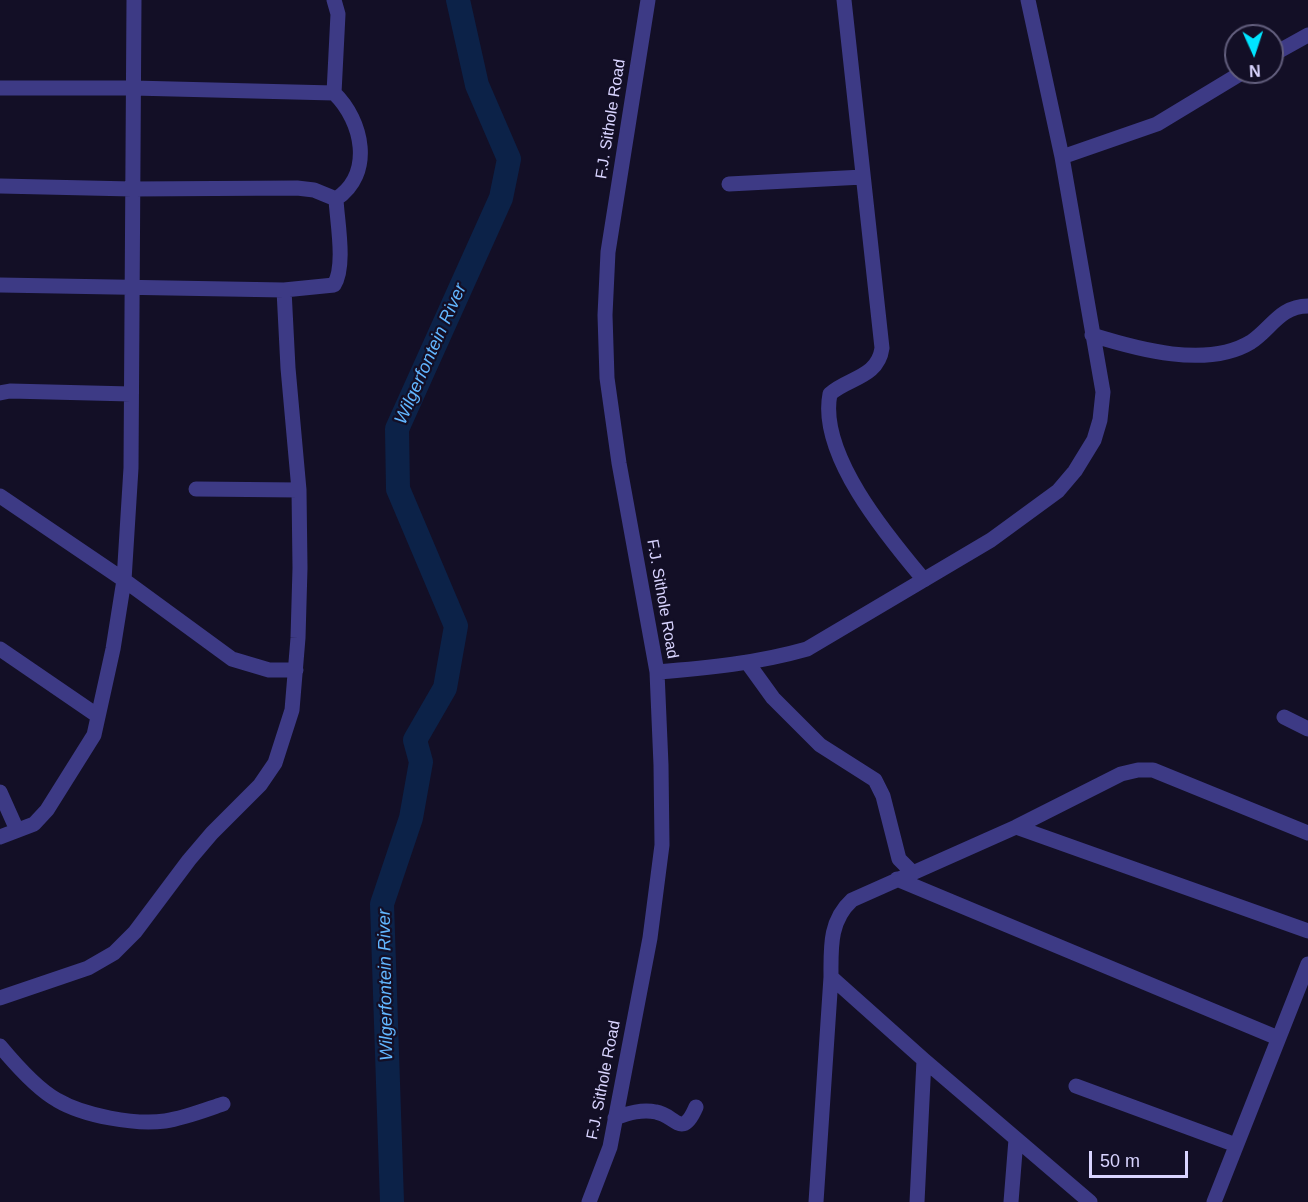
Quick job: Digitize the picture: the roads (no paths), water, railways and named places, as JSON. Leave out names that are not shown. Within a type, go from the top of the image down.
[{"type":"street","points":[[0,837],[34,824],[47,810],[94,735],[124,580],[131,468],[134,0]]},
{"type":"street","points":[[334,0],[338,14],[334,93],[354,119],[361,156],[351,186],[336,199]]},
{"type":"street","name":"F.J. Sithole Road","points":[[589,1202],[610,1147],[650,938],[662,844],[657,672],[607,378],[605,315],[608,252],[648,0]]},
{"type":"street","points":[[844,0],[882,352],[863,376],[831,394],[830,425],[836,448],[869,509],[924,580]]},
{"type":"street","points":[[657,672],[714,668],[807,649],[991,540],[1058,491],[1075,471],[1094,440],[1100,420],[1103,392],[1062,157],[1028,0]]},
{"type":"street","points":[[1284,49],[1308,35]]},
{"type":"street","points":[[1062,157],[1157,124],[1224,83]]},
{"type":"street","points":[[0,88],[133,88],[334,93]]},
{"type":"street","points":[[729,184],[863,177]]},
{"type":"street","points":[[0,186],[132,189],[297,188],[314,190],[336,199]]},
{"type":"street","points":[[0,285],[284,290],[331,287],[336,282],[340,262],[336,199]]},
{"type":"street","points":[[0,998],[88,968],[114,953],[135,932],[189,860],[212,833],[260,785],[275,763],[292,710],[300,568],[299,490],[288,368],[284,290]]},
{"type":"street","points":[[1092,335],[1142,350],[1197,355],[1224,352],[1257,338],[1289,309],[1308,306]]},
{"type":"street","points":[[0,393],[10,391],[131,394]]},
{"type":"street","points":[[196,489],[299,490]]},
{"type":"street","points":[[0,496],[124,580],[232,659],[269,670],[296,670]]},
{"type":"street","points":[[0,649],[98,716]]},
{"type":"street","points":[[747,662],[772,698],[820,745],[874,780],[883,796],[899,859],[912,872]]},
{"type":"street","points":[[1284,717],[1308,729]]},
{"type":"street","points":[[816,1202],[831,977],[831,942],[838,916],[852,900],[1016,828],[1121,774],[1148,770],[1308,833]]},
{"type":"street","points":[[0,792],[17,830]]},
{"type":"street","points":[[1016,828],[1308,932]]},
{"type":"street","points":[[897,879],[1278,1038]]},
{"type":"street","points":[[1214,1202],[1308,964]]},
{"type":"street","points":[[831,977],[1090,1202]]},
{"type":"street","points":[[0,1046],[34,1082],[57,1100],[86,1111],[143,1122],[167,1120],[223,1104]]},
{"type":"street","points":[[917,1202],[924,1060]]},
{"type":"street","points":[[1076,1086],[1236,1145]]},
{"type":"street","points":[[615,1118],[645,1110],[660,1112],[675,1123],[681,1124],[692,1116],[696,1107]]},
{"type":"street","points":[[1011,1202],[1016,1139]]},
{"type":"waterway","name":"Wilgerfontein River","points":[[392,1202],[382,904],[411,818],[421,762],[415,740],[445,688],[456,626],[398,489],[397,429],[501,198],[509,159],[477,85],[458,0]]}]
